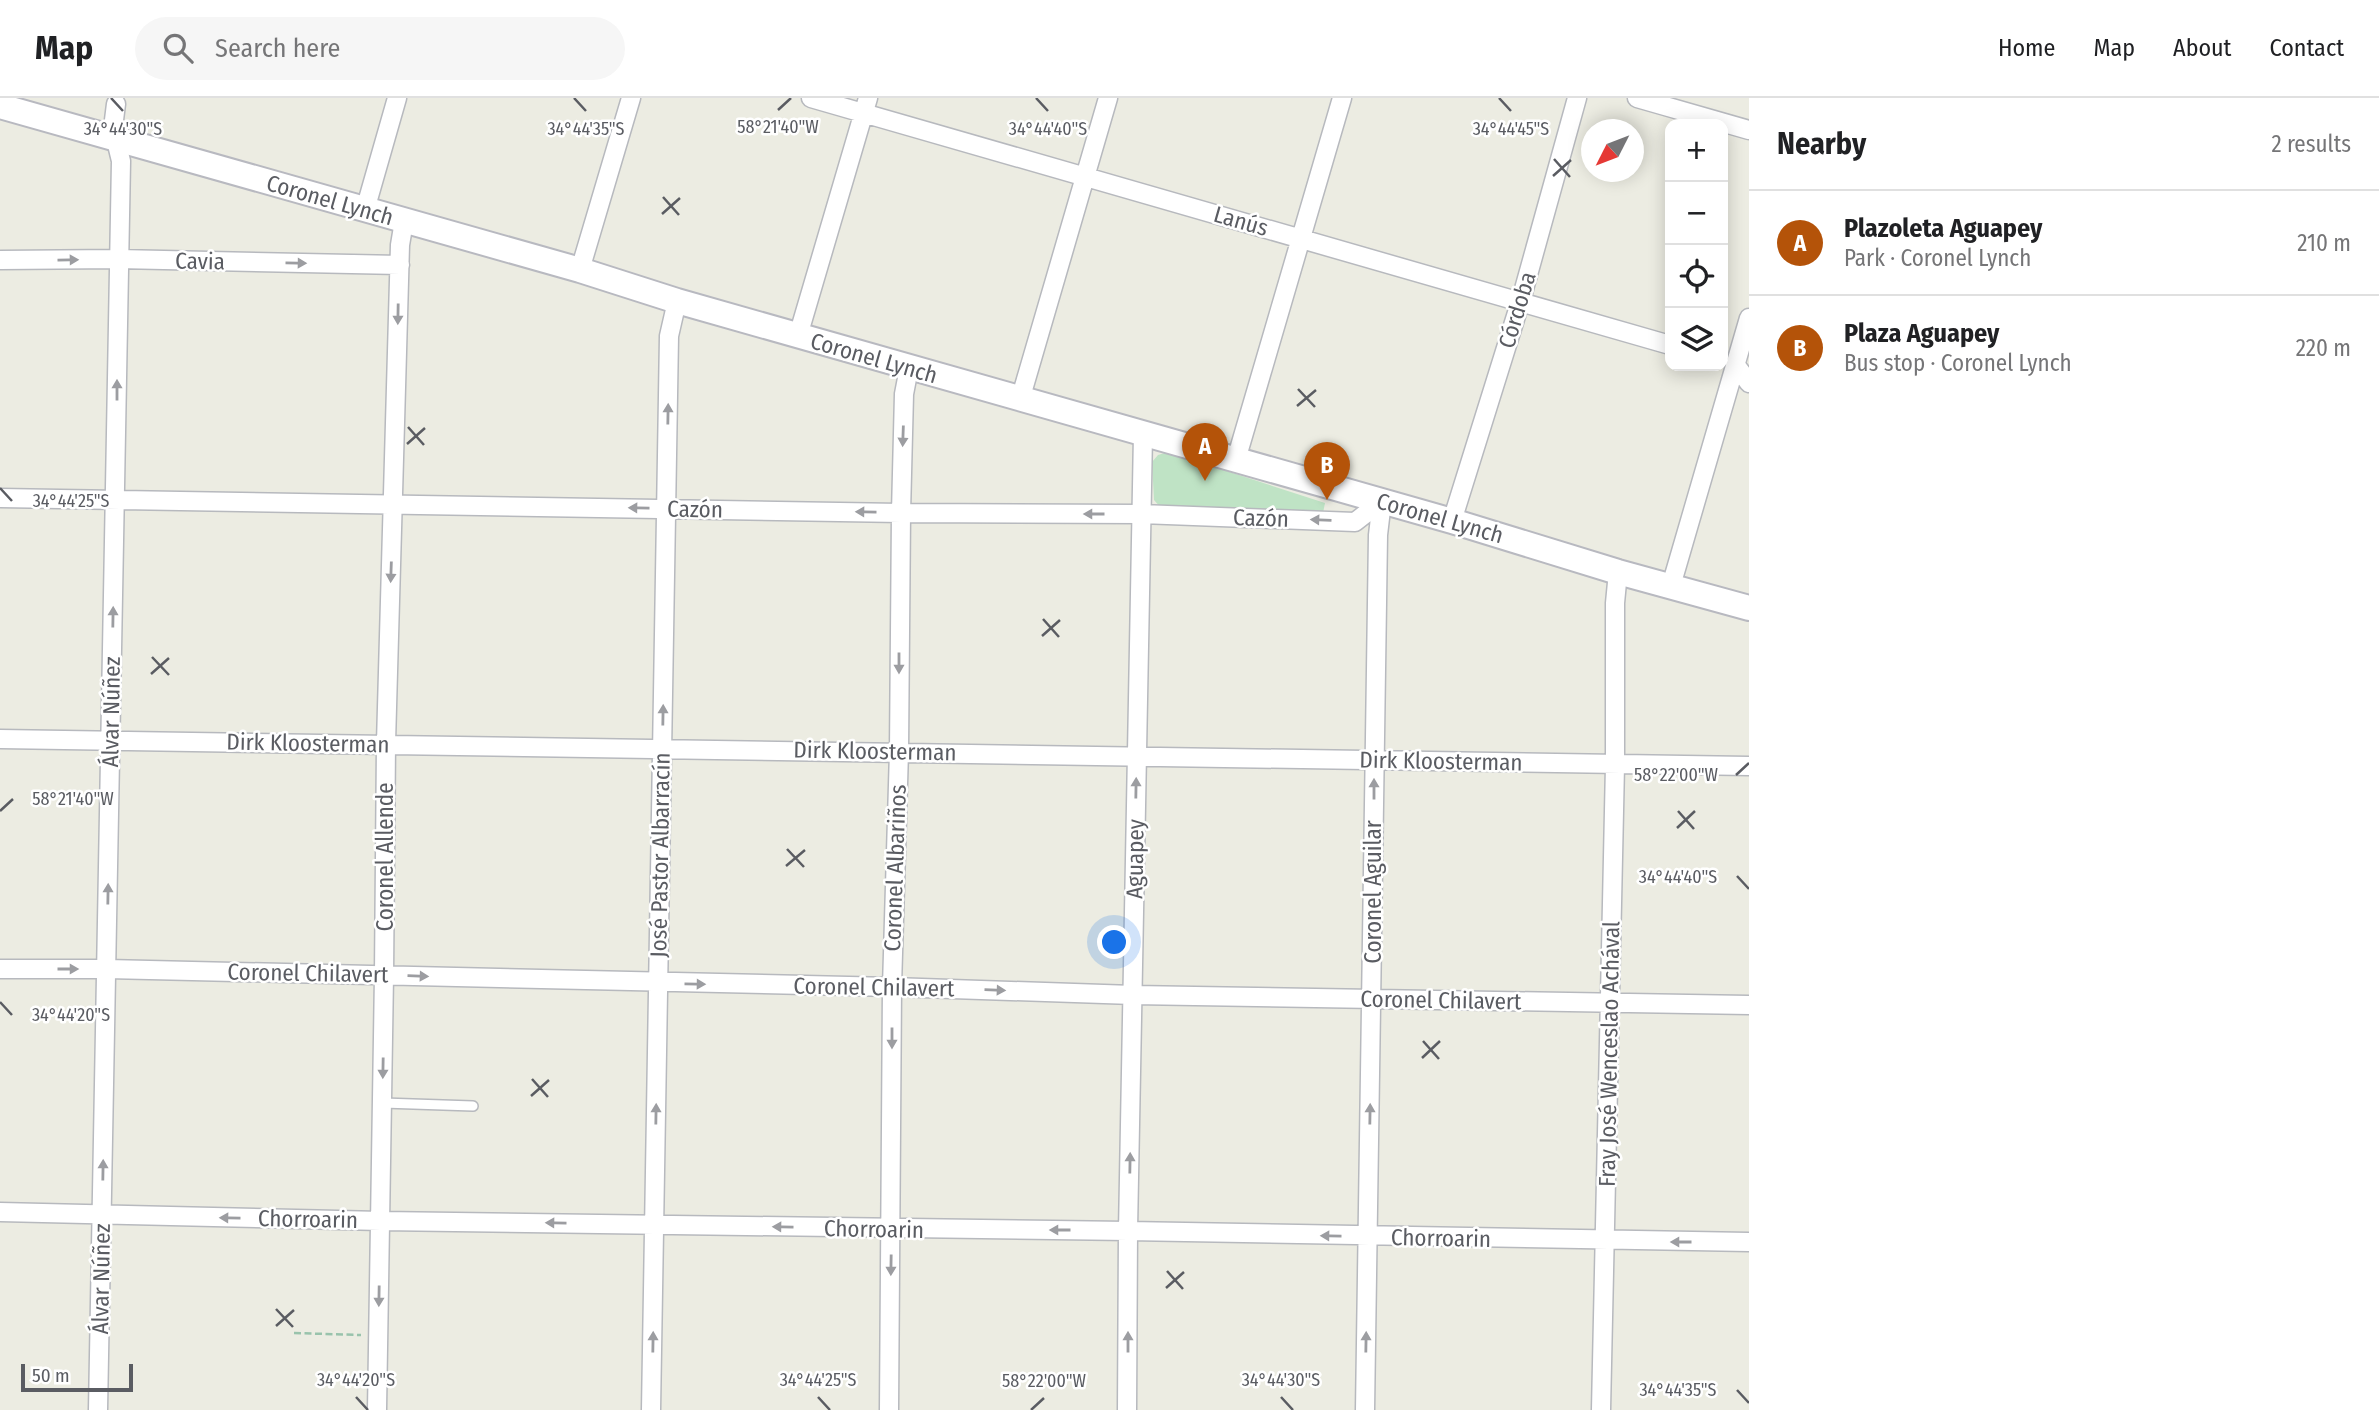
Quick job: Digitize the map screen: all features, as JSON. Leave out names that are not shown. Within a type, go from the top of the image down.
[{"type":"street","points":[[365,210],[397,98]]},
{"type":"street","points":[[580,270],[631,98]]},
{"type":"street","name":"Lanús","points":[[811,98],[866,106],[1086,176],[1665,343]]},
{"type":"street","points":[[1020,400],[1108,98]]},
{"type":"street","points":[[1236,460],[1342,98]]},
{"type":"street","name":"Córdoba","points":[[1452,521],[1521,300],[1577,98]]},
{"type":"street","points":[[1637,98],[1749,130]]},
{"type":"street","points":[[83,129],[118,101]]},
{"type":"street","name":"Álvar Núñez","points":[[98,1410],[121,160],[113,128],[118,101]]},
{"type":"street","name":"Coronel Lynch","points":[[0,106],[580,270],[798,336],[1749,608]]},
{"type":"street","points":[[798,336],[866,106]]},
{"type":"street","name":"Coronel Allende","points":[[377,1410],[386,743],[400,265],[404,221]]},
{"type":"street","name":"Cavia","points":[[0,260],[118,259],[400,265]]},
{"type":"street","name":"José Pastor Albarracín","points":[[651,1410],[670,337],[677,301]]},
{"type":"street","points":[[1671,586],[1749,318]]},
{"type":"street","points":[[1736,364],[1749,383]]},
{"type":"street","name":"Coronel Albariños","points":[[890,1410],[892,987],[899,751],[904,394],[909,368]]},
{"type":"street","name":"Aguapey","points":[[1127,1410],[1143,434]]},
{"type":"street","name":"Cazón","points":[[0,498],[901,513],[1141,514],[1355,522],[1382,501]]},
{"type":"street","name":"Coronel Aguilar","points":[[1365,1410],[1378,535],[1382,501]]},
{"type":"street","name":"Fray José Wenceslao Achával","points":[[1601,1410],[1615,765],[1615,603],[1618,572]]},
{"type":"street","name":"Dirk Kloosterman","points":[[0,739],[1749,766]]},
{"type":"street","name":"Coronel Chilavert","points":[[0,969],[384,975],[1133,995],[1749,1005]]},
{"type":"street","name":"Chorroarin","points":[[0,1212],[381,1221],[1749,1242]]},
{"type":"lane","points":[[383,1103],[472,1106]]},
{"type":"path","points":[[294,1333],[378,1336]]},
{"type":"green space","points":[[1168,452],[1325,503],[1323,513],[1161,508],[1154,500],[1152,462],[1158,455]]},
{"type":"place","name":"Plazoleta Aguapey","points":[[1205,481]]},
{"type":"place","name":"Plaza Aguapey","points":[[1327,500]]}]
